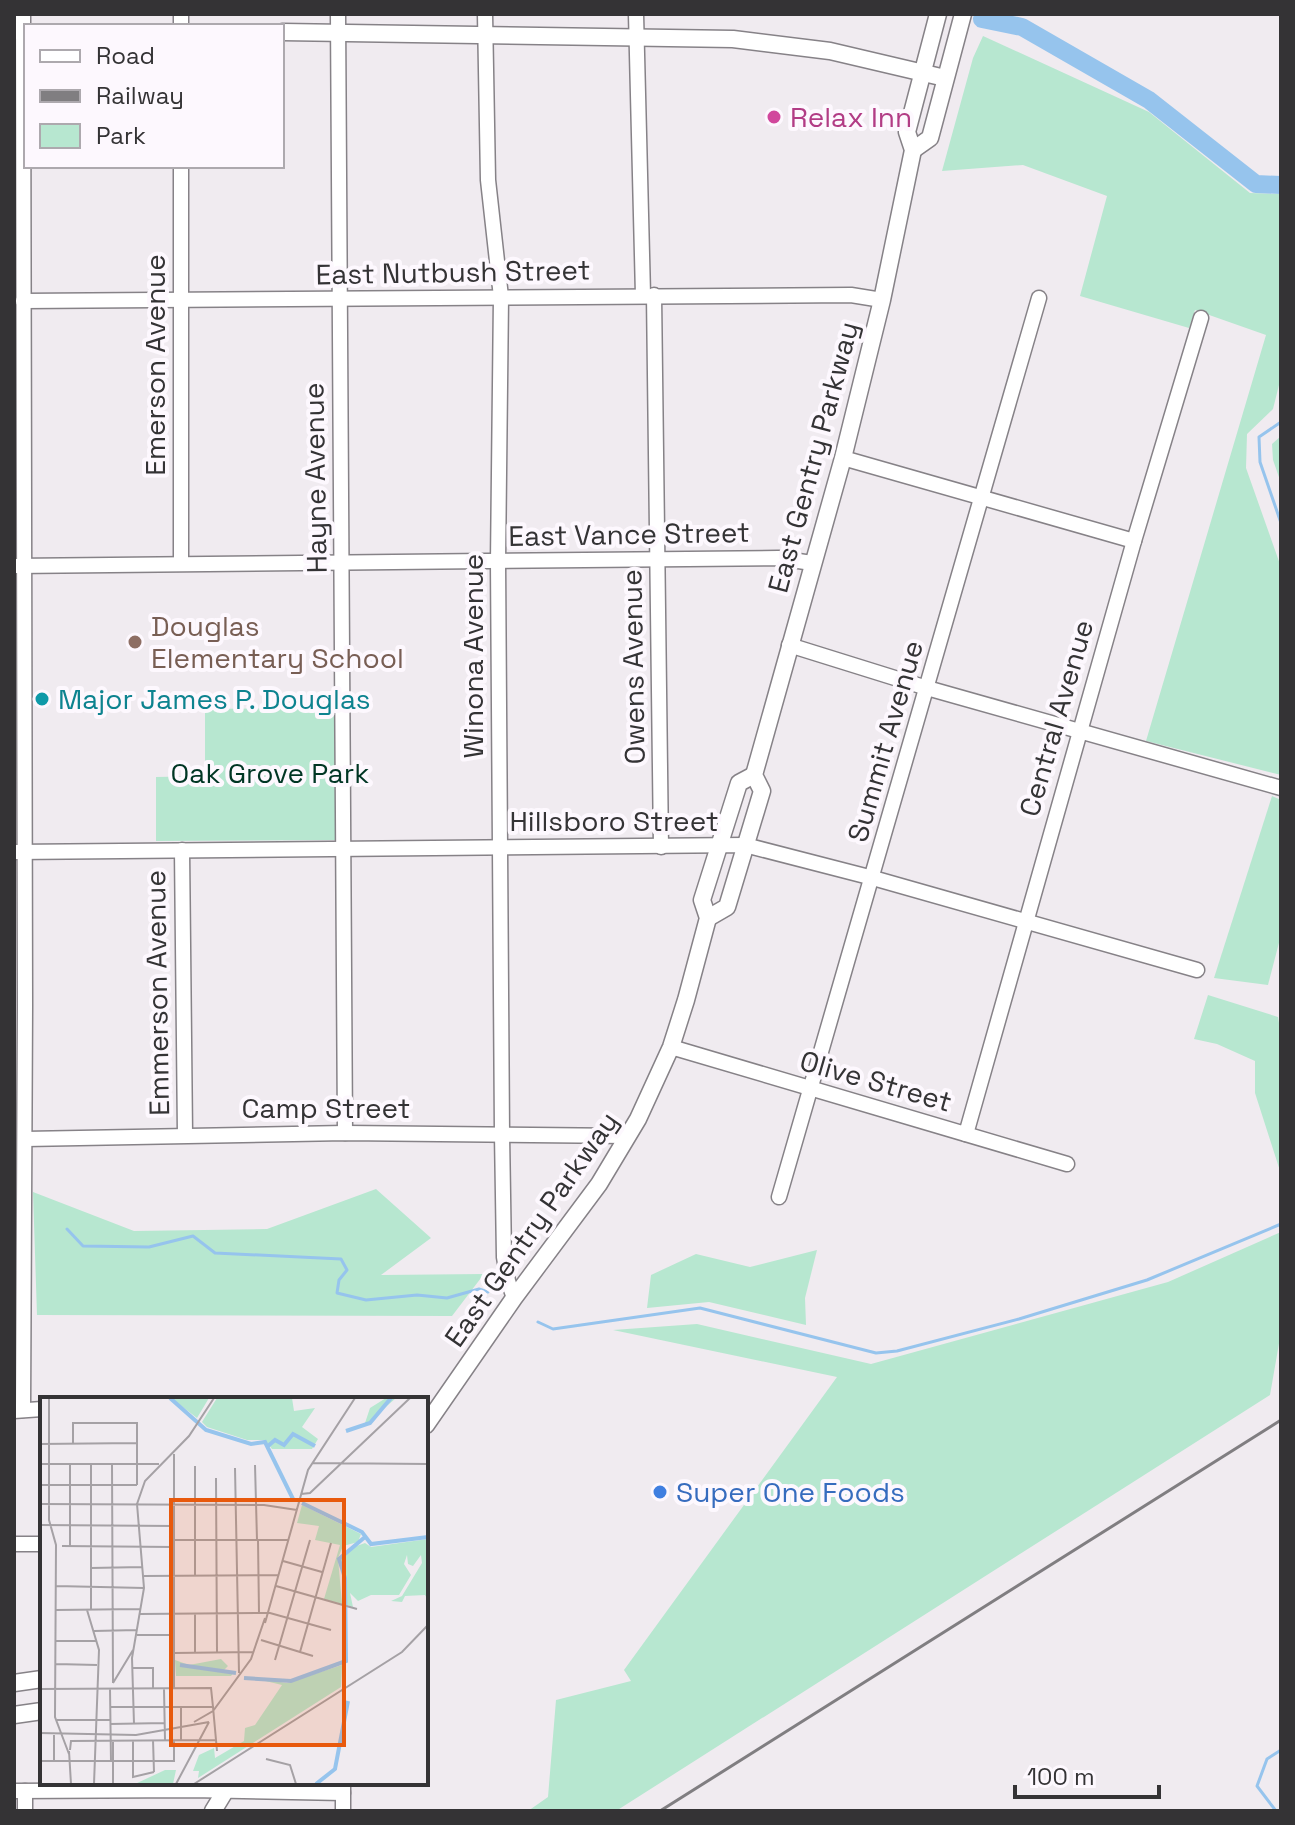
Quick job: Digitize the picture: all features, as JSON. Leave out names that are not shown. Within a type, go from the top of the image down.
[{"type":"main road","name":"East Gentry Parkway","points":[[708,918],[727,907],[762,791],[754,775],[843,458],[882,300],[913,150],[907,132],[938,14]]},
{"type":"main road","name":"East Gentry Parkway","points":[[913,150],[930,138],[963,14]]},
{"type":"main road","points":[[284,32],[733,39],[788,44],[848,55],[945,78]]},
{"type":"main road","name":"East Gentry Parkway","points":[[428,1422],[514,1298],[599,1184],[651,1093],[671,1047],[708,918],[702,900],[718,847],[739,783],[754,775]]},
{"type":"main road","points":[[14,1683],[40,1679]]},
{"type":"main road","points":[[14,1715],[40,1711]]},
{"type":"main road","points":[[213,1811],[224,1786]]},
{"type":"street","name":"Hayne Avenue","points":[[338,14],[345,1133]]},
{"type":"street","name":"Winona Avenue","points":[[485,14],[488,180],[501,297],[498,562],[502,1134],[504,1257],[514,1298]]},
{"type":"street","name":"Owens Avenue","points":[[636,14],[657,559],[661,847]]},
{"type":"street","points":[[22,27],[19,852],[25,1139],[19,1411],[40,1409]]},
{"type":"street","name":"Emerson Avenue","points":[[181,168],[181,563]]},
{"type":"street","name":"East Nutbush Street","points":[[23,301],[648,295],[851,295],[882,300]]},
{"type":"street","name":"Summit Avenue","points":[[779,1197],[1039,298]]},
{"type":"street","name":"Central Avenue","points":[[966,1134],[1134,541],[1201,318]]},
{"type":"street","points":[[843,458],[1134,541]]},
{"type":"street","name":"East Vance Street","points":[[19,566],[778,558],[812,563]]},
{"type":"street","points":[[789,645],[927,688],[1277,787]]},
{"type":"street","name":"Hillsboro Street","points":[[19,852],[745,845],[1197,970]]},
{"type":"street","name":"Emmerson Avenue","points":[[182,850],[185,1135]]},
{"type":"street","name":"Olive Street","points":[[671,1047],[1067,1164]]},
{"type":"street","name":"Camp Street","points":[[25,1139],[345,1133],[628,1136]]},
{"type":"street","points":[[14,1544],[40,1544]]},
{"type":"street","points":[[25,1811],[20,1791],[80,1787],[192,1790],[224,1786],[343,1788],[343,1811]]},
{"type":"green space","points":[[983,36],[1149,112],[1250,193],[1281,194],[1281,377],[1273,409],[1247,434],[1246,468],[1281,567],[1281,775],[1146,741],[1266,335],[1195,310],[1189,328],[1080,296],[1107,196],[1023,165],[942,171],[973,58]]},
{"type":"green space","points":[[1281,436],[1281,483],[1273,460],[1272,444]]},
{"type":"green space","name":"Oak Grove Park","points":[[335,708],[336,840],[156,841],[156,777],[205,776],[205,709]]},
{"type":"green space","points":[[1272,796],[1281,800],[1281,935],[1268,985],[1214,978]]},
{"type":"green space","points":[[1208,995],[1278,1017],[1281,1035],[1281,1174],[1255,1093],[1255,1061],[1217,1044],[1194,1039]]},
{"type":"green space","points":[[376,1189],[431,1238],[381,1275],[484,1274],[452,1316],[37,1315],[33,1192],[134,1231],[267,1229]]},
{"type":"green space","points":[[1281,1232],[1281,1332],[1270,1395],[616,1811],[528,1811],[548,1797],[556,1700],[631,1681],[624,1670],[837,1377],[613,1330],[697,1324],[871,1364],[1168,1282]]},
{"type":"green space","points":[[817,1250],[805,1298],[806,1325],[709,1302],[647,1308],[651,1275],[696,1254],[750,1267]]},
{"type":"waterway","points":[[982,19],[1022,27],[1149,100],[1256,184],[1281,185]]},
{"type":"waterway","points":[[1281,422],[1259,437],[1260,462],[1281,523]]},
{"type":"waterway","points":[[538,1322],[553,1329],[700,1308],[876,1353],[897,1351],[1019,1319],[1147,1280],[1281,1224]]},
{"type":"waterway","points":[[67,1229],[83,1246],[149,1247],[193,1236],[215,1253],[341,1259],[347,1270],[339,1280],[337,1293],[366,1300],[417,1295],[447,1298],[479,1289],[488,1292]]},
{"type":"waterway","points":[[1276,1811],[1257,1786],[1267,1759],[1281,1750]]},
{"type":"railway","points":[[660,1811],[1281,1420]]},
{"type":"place","name":"Relax Inn","points":[[774,117]]},
{"type":"place","name":"Douglas Elementary School","points":[[135,642]]},
{"type":"place","name":"Major James P. Douglas","points":[[42,699]]},
{"type":"place","name":"Super One Foods","points":[[660,1492]]}]
